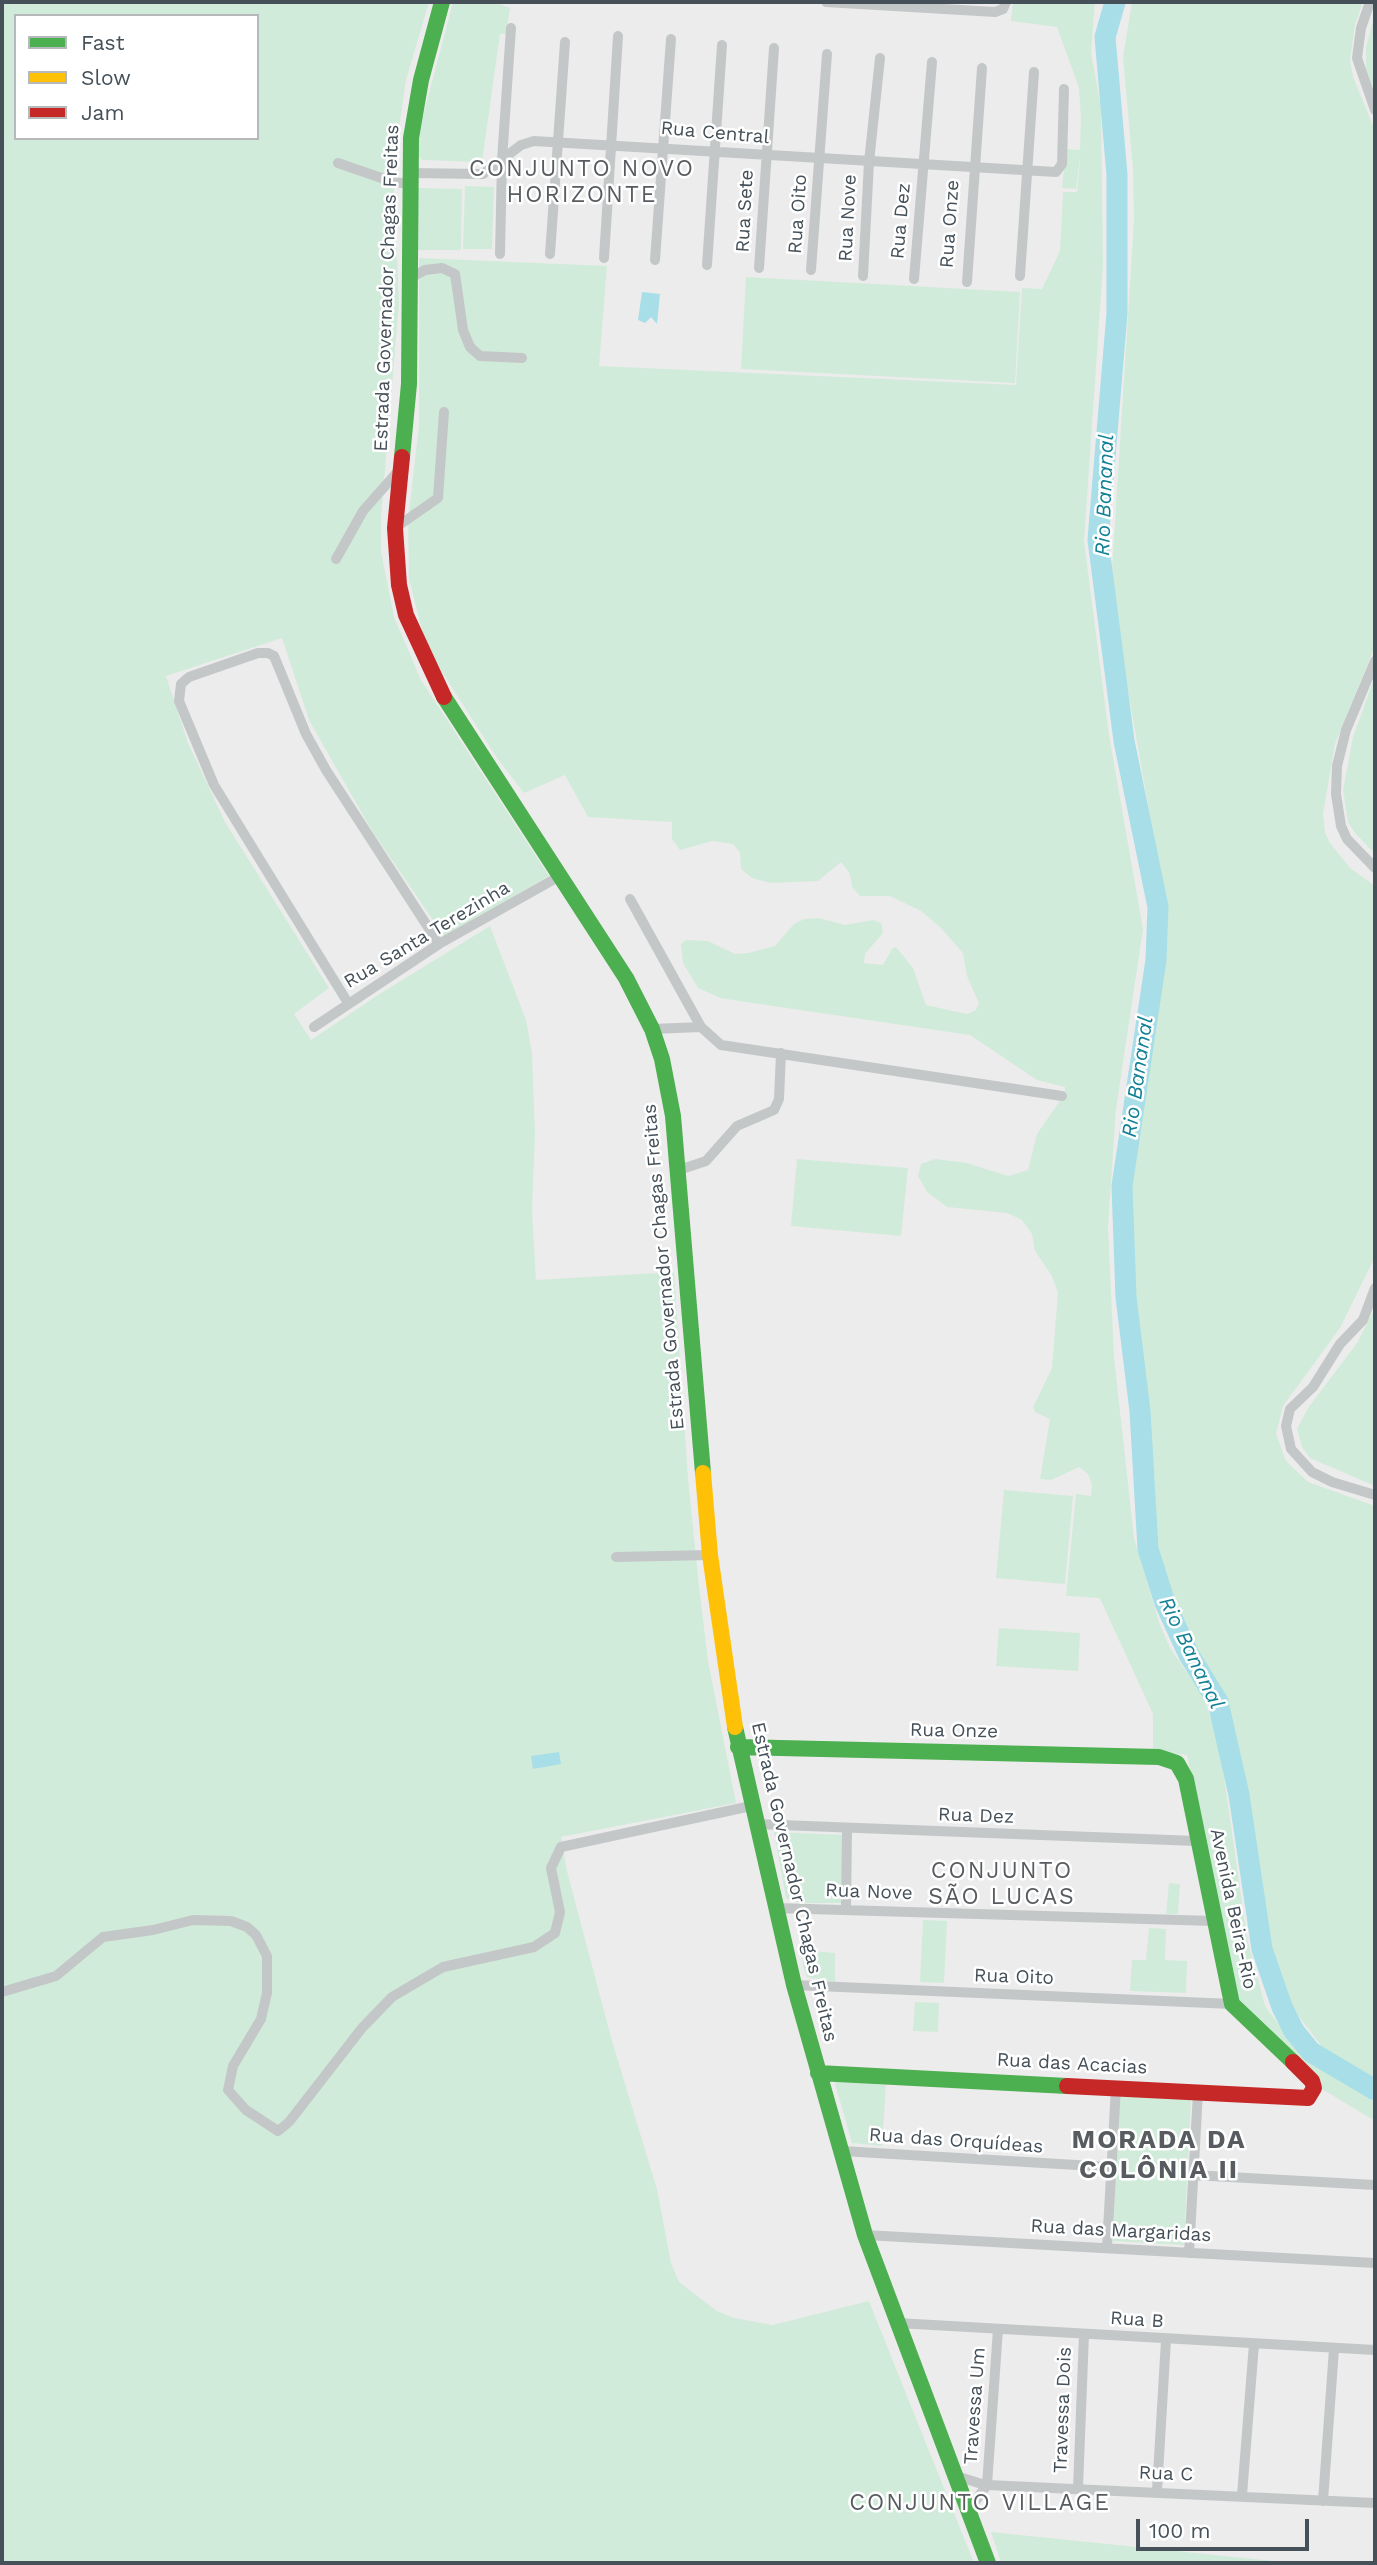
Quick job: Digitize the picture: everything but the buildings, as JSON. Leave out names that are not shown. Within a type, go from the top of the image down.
[{"type":"main road","name":"Estrada Governador Chagas Freitas","points":[[442,2],[421,80],[411,138],[409,384],[395,528],[399,585],[406,615],[424,660],[626,978],[652,1029],[668,1086],[680,1170],[710,1555],[738,1747],[794,1985],[865,2235],[988,2563]]},
{"type":"main road","name":"Rua Onze","points":[[738,1747],[1168,1759]]},
{"type":"main road","name":"Avenida Beira-Rio","points":[[1168,1759],[1177,1763],[1186,1779],[1196,1841],[1232,2004],[1314,2084]]},
{"type":"main road","name":"Rua das Acacias","points":[[818,2073],[1305,2099],[1313,2093],[1314,2084]]},
{"type":"street","points":[[826,2],[995,12],[1003,9],[1006,2]]},
{"type":"street","points":[[1370,2],[1361,28],[1357,58],[1375,110]]},
{"type":"street","points":[[500,254],[502,160],[511,29]]},
{"type":"street","points":[[604,258],[618,36]]},
{"type":"street","points":[[655,260],[671,39]]},
{"type":"street","points":[[550,254],[565,42]]},
{"type":"street","points":[[707,265],[722,45]]},
{"type":"street","name":"Rua Sete","points":[[759,268],[774,48]]},
{"type":"street","name":"Rua Oito","points":[[811,270],[827,54]]},
{"type":"street","name":"Rua Nove","points":[[863,276],[869,162],[880,58]]},
{"type":"street","name":"Rua Dez","points":[[914,279],[932,62]]},
{"type":"street","name":"Rua Onze","points":[[967,282],[982,68]]},
{"type":"street","points":[[1020,276],[1031,171],[1034,72]]},
{"type":"street","points":[[1031,171],[1060,170],[1064,89]]},
{"type":"street","name":"Rua Central","points":[[338,163],[393,182],[410,178],[479,174],[528,142],[556,142],[662,146],[819,160],[1031,171]]},
{"type":"street","points":[[410,278],[425,270],[442,268],[455,274],[463,330],[470,348],[480,356],[522,358]]},
{"type":"street","points":[[395,528],[428,508],[438,498],[444,412]]},
{"type":"street","points":[[337,559],[363,511],[402,467]]},
{"type":"street","points":[[348,1003],[214,785],[195,745],[178,692],[189,677],[258,653],[274,656],[306,734],[326,770],[439,944]]},
{"type":"street","points":[[1375,661],[1344,739],[1336,794],[1341,826],[1348,839],[1375,867]]},
{"type":"street","name":"Rua Santa Terezinha","points":[[314,1027],[439,944],[560,876]]},
{"type":"street","points":[[630,899],[702,1027],[713,1040],[733,1048],[1062,1096]]},
{"type":"street","points":[[652,1029],[702,1027]]},
{"type":"street","points":[[680,1170],[706,1161],[737,1126],[774,1110],[779,1099],[781,1053]]},
{"type":"street","points":[[1375,1288],[1363,1320],[1340,1345],[1313,1387],[1290,1409],[1286,1426],[1291,1450],[1312,1472],[1332,1482],[1375,1495]]},
{"type":"street","points":[[616,1557],[710,1555]]},
{"type":"street","points":[[2,1992],[56,1976],[103,1937],[193,1920],[231,1921],[247,1927],[256,1935],[267,1956],[267,1993],[261,2019],[233,2066],[228,2090],[246,2110],[278,2131],[289,2122],[362,2028],[392,1997],[443,1967],[534,1947],[555,1933],[560,1912],[551,1868],[561,1847],[751,1806]]},
{"type":"street","name":"Rua Dez","points":[[755,1824],[1196,1841]]},
{"type":"street","points":[[846,1908],[847,1829]]},
{"type":"street","name":"Rua Nove","points":[[775,1908],[846,1908],[1213,1922]]},
{"type":"street","name":"Rua Oito","points":[[794,1985],[1232,2004]]},
{"type":"street","points":[[1107,2247],[1116,2087]]},
{"type":"street","points":[[1189,2253],[1198,2092]]},
{"type":"street","name":"Rua das Orquídeas","points":[[842,2151],[1110,2168]]},
{"type":"street","points":[[1193,2175],[1375,2185]]},
{"type":"street","name":"Rua das Margaridas","points":[[865,2235],[1375,2263]]},
{"type":"street","name":"Rua B","points":[[897,2323],[1375,2350]]},
{"type":"street","name":"Travessa Um","points":[[986,2485],[998,2329]]},
{"type":"street","name":"Travessa Dois","points":[[1078,2488],[1084,2334]]},
{"type":"street","points":[[1157,2491],[1166,2340]]},
{"type":"street","points":[[1241,2495],[1254,2344]]},
{"type":"street","points":[[1324,2501],[1334,2349]]},
{"type":"street","name":"Rua C","points":[[953,2475],[986,2485],[1375,2503]]},
{"type":"street","points":[[968,2511],[986,2485]]},
{"type":"green space","points":[[2,2],[429,2],[406,80],[393,168],[399,303],[381,517],[381,552],[394,617],[421,680],[549,876],[444,936],[372,831],[309,720],[282,638],[166,676],[188,743],[225,822],[329,988],[294,1014],[311,1040],[490,926],[526,1020],[532,1053],[535,1134],[532,1210],[536,1280],[674,1272],[688,1478],[699,1586],[708,1661],[736,1803],[561,1837],[567,1871],[612,2041],[657,2189],[671,2263],[679,2282],[717,2311],[734,2318],[773,2325],[869,2301],[974,2563],[2,2563]]},
{"type":"green space","points":[[453,2],[494,2],[510,8],[506,34],[500,34],[482,162],[422,160],[418,155],[416,143]]},
{"type":"green space","points":[[1013,2],[1095,2],[1091,52],[1101,108],[1103,266],[1084,541],[1109,735],[1143,929],[1116,1109],[1108,1227],[1114,1357],[1134,1538],[1159,1622],[1170,1648],[1203,1696],[1214,1727],[1222,1762],[1247,1938],[1265,2006],[1282,2029],[1313,2059],[1375,2103],[1375,2121],[1322,2089],[1237,1998],[1187,1755],[1153,1752],[1153,1714],[1103,1605],[1099,1598],[1066,1596],[1076,1494],[1091,1496],[1092,1485],[1088,1474],[1079,1467],[1051,1480],[1040,1479],[1050,1419],[1035,1412],[1033,1407],[1052,1368],[1058,1293],[1052,1276],[1035,1251],[1032,1234],[1022,1220],[1007,1213],[947,1207],[927,1192],[918,1176],[921,1164],[935,1159],[967,1163],[1008,1176],[1028,1170],[1037,1134],[1064,1095],[1065,1087],[1037,1080],[970,1035],[720,998],[698,988],[683,963],[681,944],[686,940],[708,941],[735,954],[748,953],[775,946],[794,924],[804,919],[819,918],[845,925],[873,920],[881,923],[883,933],[865,954],[864,963],[883,965],[896,947],[913,968],[926,1005],[967,1014],[976,1010],[979,1003],[967,976],[963,953],[940,927],[921,911],[890,896],[860,896],[852,887],[850,874],[841,862],[818,881],[770,883],[752,878],[741,869],[740,853],[733,844],[712,841],[680,850],[672,839],[672,822],[588,817],[565,775],[524,793],[497,758],[435,661],[423,634],[409,579],[408,521],[419,425],[419,258],[607,266],[599,366],[1016,385],[1022,288],[1042,289],[1060,251],[1063,192],[1077,192],[1080,161],[1080,157],[1076,189],[1062,188],[1066,149],[1080,150],[1081,117],[1079,88],[1057,27],[1011,21]]},
{"type":"green space","points":[[1132,2],[1363,2],[1355,25],[1350,60],[1353,77],[1375,130],[1375,646],[1335,744],[1323,814],[1325,833],[1330,843],[1350,868],[1375,886],[1375,1257],[1340,1328],[1283,1406],[1276,1434],[1286,1461],[1308,1482],[1375,1506],[1375,2082],[1341,2063],[1323,2048],[1294,2010],[1280,1981],[1266,1940],[1248,1804],[1229,1707],[1196,1649],[1174,1599],[1158,1558],[1150,1514],[1149,1445],[1135,1294],[1131,1194],[1162,984],[1167,912],[1122,657],[1112,569],[1134,220],[1133,170],[1123,57]]},
{"type":"green space","points":[[1375,13],[1375,94],[1366,68],[1366,47]]},
{"type":"green space","points":[[465,186],[494,187],[492,249],[463,249]]},
{"type":"green space","points":[[418,188],[462,189],[461,250],[417,250]]},
{"type":"green space","points":[[746,277],[1020,292],[1015,383],[741,369]]},
{"type":"green space","points":[[1375,676],[1375,854],[1348,822],[1343,790],[1353,737]]},
{"type":"green space","points":[[797,1159],[908,1168],[901,1236],[791,1226]]},
{"type":"green space","points":[[1375,1308],[1375,1486],[1310,1458],[1302,1447],[1297,1429],[1308,1408],[1357,1343]]},
{"type":"green space","points":[[1004,1490],[1073,1496],[1065,1584],[996,1578]]},
{"type":"green space","points":[[999,1628],[1080,1633],[1078,1671],[996,1666]]},
{"type":"green space","points":[[774,1832],[844,1835],[843,1903],[800,1903],[786,1898]]},
{"type":"green space","points":[[1169,1883],[1180,1884],[1178,1914],[1166,1914]]},
{"type":"green space","points":[[923,1920],[947,1921],[944,1983],[920,1982]]},
{"type":"green space","points":[[1149,1928],[1166,1929],[1165,1960],[1187,1961],[1186,1993],[1130,1991],[1132,1960],[1146,1960]]},
{"type":"green space","points":[[802,1950],[835,1953],[835,1982],[807,1977],[803,1967]]},
{"type":"green space","points":[[915,2002],[939,2003],[938,2032],[913,2031]]},
{"type":"green space","points":[[834,2080],[886,2085],[882,2146],[852,2143]]},
{"type":"green space","points":[[1119,2093],[1191,2099],[1184,2245],[1113,2241]]},
{"type":"green space","points":[[991,2532],[1293,2563],[1001,2563]]},
{"type":"water","points":[[642,292],[660,294],[657,324],[651,317],[645,323],[638,320]]},
{"type":"water","points":[[559,1752],[561,1764],[533,1769],[531,1756]]},
{"type":"waterway","name":"Rio Bananal","points":[[1115,2],[1105,37],[1117,175],[1117,313],[1098,540],[1124,741],[1158,907],[1156,960],[1122,1186],[1126,1297],[1140,1411],[1148,1549],[1165,1603],[1189,1655],[1218,1702],[1239,1795],[1262,1949],[1282,2007],[1294,2031],[1311,2052],[1375,2090]]},
{"type":"traffic: fast","points":[[402,457],[409,384],[411,138],[421,80],[442,2]]},
{"type":"traffic: fast","points":[[444,697],[626,978],[652,1029],[662,1059],[673,1116],[703,1473]]},
{"type":"traffic: fast","points":[[735,1727],[794,1985],[865,2235],[988,2563]]},
{"type":"traffic: fast","points":[[738,1747],[1159,1757],[1177,1763],[1186,1779],[1232,2004],[1293,2062]]},
{"type":"traffic: fast","points":[[818,2073],[1067,2086]]},
{"type":"traffic: slow","points":[[703,1473],[710,1555],[735,1727]]},
{"type":"traffic: jam","points":[[402,457],[395,528],[399,585],[406,615],[444,697]]},
{"type":"traffic: jam","points":[[1067,2086],[1308,2098],[1314,2088],[1312,2081],[1293,2062]]},
{"type":"district","name":"CONJUNTO NOVO HORIZONTE","points":[[582,182]]},
{"type":"district","name":"CONJUNTO SÃO LUCAS","points":[[1002,1884]]},
{"type":"district","name":"MORADA DA COLÔNIA II","points":[[1159,2155]]},
{"type":"district","name":"CONJUNTO VILLAGE","points":[[980,2503]]}]
